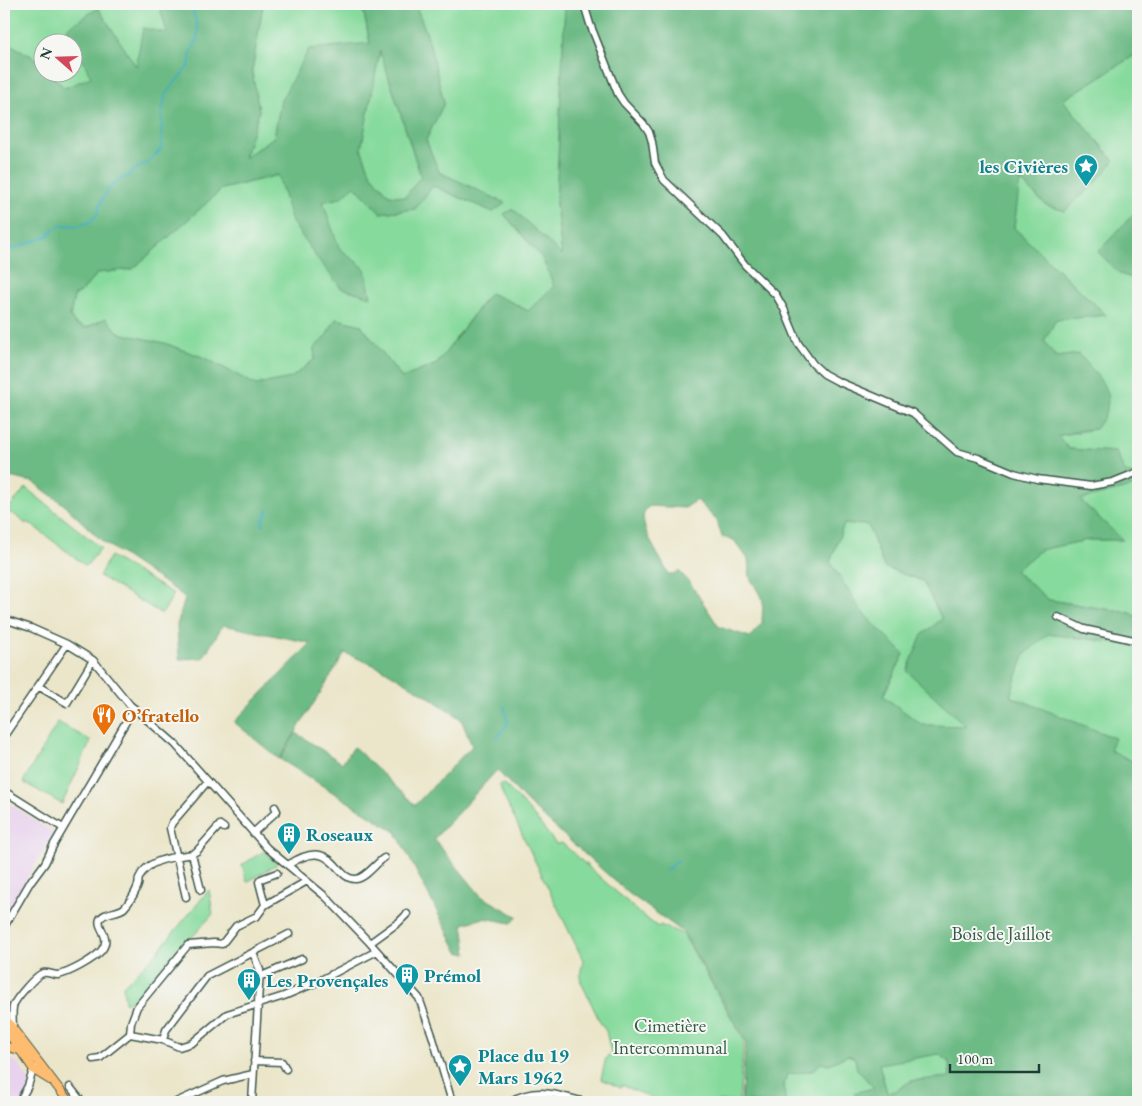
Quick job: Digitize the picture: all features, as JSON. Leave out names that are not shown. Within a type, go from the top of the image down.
[{"type":"main road","points":[[4,1016],[7,1033],[34,1070],[56,1086]]},
{"type":"main road","points":[[7,1033],[36,1059],[69,1102]]},
{"type":"main road","points":[[4,1046],[21,1052]]},
{"type":"street","points":[[584,4],[618,94],[647,129],[652,142],[657,167],[664,180],[723,236],[748,268],[776,295],[798,343],[813,364],[824,374],[913,413],[957,452],[978,458],[1014,473],[1037,479],[1091,486],[1113,482],[1138,472]]},
{"type":"street","points":[[1058,617],[1084,629],[1138,641]]},
{"type":"street","points":[[4,619],[31,628],[67,644],[93,660],[130,705],[175,744],[253,833],[326,897],[370,943],[418,998],[452,1102]]},
{"type":"street","points":[[4,736],[67,644]]},
{"type":"street","points":[[38,686],[67,703],[93,660]]},
{"type":"street","points":[[4,927],[31,882],[41,860],[53,846],[134,708]]},
{"type":"street","points":[[186,897],[171,833],[172,823],[208,781]]},
{"type":"street","points":[[4,791],[63,828]]},
{"type":"street","points":[[253,833],[277,811],[275,808]]},
{"type":"street","points":[[7,1033],[13,1006],[37,976],[47,973],[62,974],[87,962],[100,952],[106,940],[100,919],[103,916],[120,912],[125,907],[138,885],[138,879],[145,869],[153,863],[192,854],[197,851],[220,825],[224,828]]},
{"type":"street","points":[[192,854],[201,890]]},
{"type":"street","points":[[288,865],[307,856],[321,855],[333,861],[347,877],[356,879],[384,858]]},
{"type":"street","points":[[265,905],[260,882],[277,872]]},
{"type":"street","points":[[130,1034],[130,1023],[136,1007],[188,945],[222,944],[236,926],[257,916],[265,905],[307,881]]},
{"type":"street","points":[[370,943],[407,914]]},
{"type":"street","points":[[163,1040],[166,1030],[207,976],[289,934]]},
{"type":"street","points":[[93,1059],[100,1058],[130,1034],[163,1040],[179,1047],[192,1043],[227,1014],[284,996],[317,982],[377,951]]},
{"type":"street","points":[[252,1102],[260,970],[253,953]]},
{"type":"street","points":[[259,977],[302,959]]},
{"type":"street","points":[[4,1016],[13,1011]]},
{"type":"street","points":[[19,1102],[34,1070],[36,1059]]},
{"type":"street","points":[[254,1061],[282,1062],[286,1069]]},
{"type":"street","points":[[34,1070],[41,1070],[47,1073]]},
{"type":"street","points":[[176,1102],[223,1081],[253,1074]]},
{"type":"street","points":[[70,1087],[82,1102]]},
{"type":"street","points":[[510,1102],[521,1095],[541,1092],[585,1102]]},
{"type":"shaded area","points":[[4,800],[54,833],[4,917]]},
{"type":"shaded area","points":[[4,1060],[12,1060],[19,1064],[32,1086],[25,1102],[4,1102]]},
{"type":"green space","points":[[4,4],[159,4],[168,34],[136,67],[98,8],[91,77],[82,81],[82,32],[32,32],[32,56],[4,41]]},
{"type":"green space","name":"Bois de Jaillot","points":[[159,4],[263,4],[252,71],[259,111],[244,158],[274,137],[281,100],[309,49],[370,43],[362,4],[415,4],[428,37],[444,103],[426,140],[439,172],[505,203],[493,212],[433,186],[415,209],[380,213],[355,186],[340,198],[323,202],[339,248],[365,269],[371,297],[341,288],[317,258],[292,222],[278,175],[222,189],[133,269],[98,273],[81,292],[74,296],[70,317],[76,324],[86,328],[106,318],[117,331],[123,334],[164,343],[205,358],[256,385],[291,378],[315,359],[314,348],[326,336],[336,319],[361,325],[402,378],[437,364],[490,293],[528,311],[554,286],[542,258],[504,214],[513,209],[562,255],[556,204],[565,4],[1138,4],[1138,53],[1063,100],[1114,161],[1094,184],[1065,211],[1046,205],[1020,180],[1014,228],[1106,315],[1056,320],[1044,341],[1056,357],[1079,354],[1101,381],[1108,398],[1103,418],[1095,429],[1058,436],[1069,449],[1116,452],[1124,471],[1138,478],[1138,485],[1080,500],[1123,540],[1087,540],[1040,550],[1015,571],[1049,600],[1131,613],[1138,618],[1138,647],[1048,634],[1024,655],[1010,696],[1115,738],[1110,750],[1138,764],[1138,1102],[869,1102],[853,1093],[874,1088],[857,1069],[855,1058],[848,1055],[829,1064],[821,1063],[811,1071],[788,1074],[784,1083],[785,1102],[741,1102],[746,1041],[683,932],[627,892],[528,803],[497,770],[434,839],[481,896],[518,917],[511,923],[484,918],[463,924],[467,954],[458,952],[396,832],[280,759],[296,733],[342,763],[354,747],[415,805],[472,746],[461,719],[383,669],[345,653],[279,759],[234,722],[311,643],[223,625],[203,658],[179,659],[177,625],[185,599],[178,592],[102,541],[63,504],[33,482],[4,476],[4,41],[32,56],[32,82],[59,82],[65,88],[91,77],[82,59],[82,32],[69,32],[67,28],[98,8],[136,66],[143,28],[167,33]],"holes":[[[380,51],[421,176],[405,197],[389,195],[371,174],[361,149]],[[697,500],[717,521],[722,537],[734,540],[748,559],[750,578],[763,600],[762,623],[750,637],[719,627],[690,583],[679,571],[668,574],[649,539],[643,519],[645,511],[650,506],[685,508]],[[844,524],[868,525],[884,567],[923,581],[942,619],[922,635],[907,671],[966,726],[922,725],[883,696],[904,654],[862,612],[830,562]],[[939,1054],[949,1061],[950,1077],[911,1081],[895,1091],[887,1093],[879,1064]]]},
{"type":"green space","points":[[263,4],[362,4],[370,43],[281,100],[274,137],[244,159],[259,111],[252,71]]},
{"type":"green space","points":[[415,4],[565,4],[556,204],[562,256],[513,209],[504,214],[542,258],[555,286],[528,311],[509,301],[484,300],[437,364],[402,378],[361,325],[336,319],[326,336],[314,348],[315,359],[291,378],[256,385],[205,358],[164,343],[123,334],[117,331],[106,318],[86,328],[76,324],[70,318],[74,296],[81,292],[98,273],[133,269],[222,189],[279,175],[292,222],[341,288],[365,269],[339,248],[322,202],[340,198],[355,185],[380,213],[415,209],[433,186],[493,212],[505,203],[439,172],[426,140],[444,103],[428,37]]},
{"type":"green space","points":[[380,50],[421,177],[405,197],[389,195],[371,174],[361,149]]},
{"type":"green space","points":[[1138,53],[1138,209],[1120,274],[1138,280],[1138,478],[1124,471],[1116,452],[1068,449],[1057,436],[1095,429],[1056,357],[1044,341],[1056,320],[1106,315],[1014,228],[1019,180],[1046,205],[1065,211],[1094,184],[1114,161],[1063,100]]},
{"type":"green space","points":[[59,82],[79,82],[65,88]]},
{"type":"green space","points":[[1138,209],[1138,280],[1120,274],[1098,252]]},
{"type":"green space","points":[[1138,485],[1138,618],[1131,613],[1049,600],[1015,571],[1040,550],[1087,540],[1122,540],[1080,500]]},
{"type":"green space","points":[[26,488],[101,548],[86,566],[28,522],[26,524],[15,515],[6,511]]},
{"type":"green space","points":[[844,524],[868,525],[884,567],[923,581],[942,619],[922,635],[966,726],[922,725],[883,696],[904,654],[862,612],[830,562]]},
{"type":"green space","points":[[110,556],[174,594],[162,614],[99,576]]},
{"type":"green space","points":[[1048,634],[1138,647],[1138,764],[1110,750],[1114,738],[1010,696],[1024,655]]},
{"type":"green space","points":[[58,722],[91,741],[62,804],[23,782]]},
{"type":"green space","name":"Cimetière Intercommunal","points":[[501,784],[504,784],[530,811],[556,844],[562,843],[642,915],[658,927],[660,925],[683,934],[744,1040],[739,1102],[653,1102],[653,1099],[622,1085],[621,1088],[601,1079],[606,1058],[611,1053],[606,1031],[581,982],[580,976],[583,960],[503,795]]},
{"type":"green space","points":[[264,851],[277,864],[247,882],[242,865]]},
{"type":"green space","points":[[209,890],[213,914],[140,995],[125,1003],[123,986],[153,957]]},
{"type":"green space","points":[[939,1054],[949,1061],[950,1077],[911,1081],[895,1091],[887,1093],[879,1064]]},
{"type":"green space","points":[[848,1055],[855,1058],[857,1069],[874,1088],[854,1093],[869,1102],[785,1102],[784,1082],[788,1074],[811,1071],[821,1063],[829,1064]]},
{"type":"waterway","points":[[4,252],[48,236],[59,226],[77,226],[90,222],[98,214],[99,206],[108,189],[117,181],[147,163],[161,149],[162,110],[166,94],[190,64],[190,54],[197,38],[196,23],[190,4]]},
{"type":"waterway","points":[[262,526],[268,510]]},
{"type":"waterway","points":[[497,738],[508,723],[504,706]]},
{"type":"waterway","points":[[665,871],[678,860]]},
{"type":"place","name":"les Civières","points":[[1086,187]]},
{"type":"place","name":"O’fratello","points":[[104,736]]},
{"type":"place","name":"Roseaux","points":[[289,855]]},
{"type":"place","name":"Prémol","points":[[407,996]]},
{"type":"place","name":"Les Provençales","points":[[249,1001]]},
{"type":"place","name":"Place du 19 Mars 1962","points":[[460,1087]]}]
